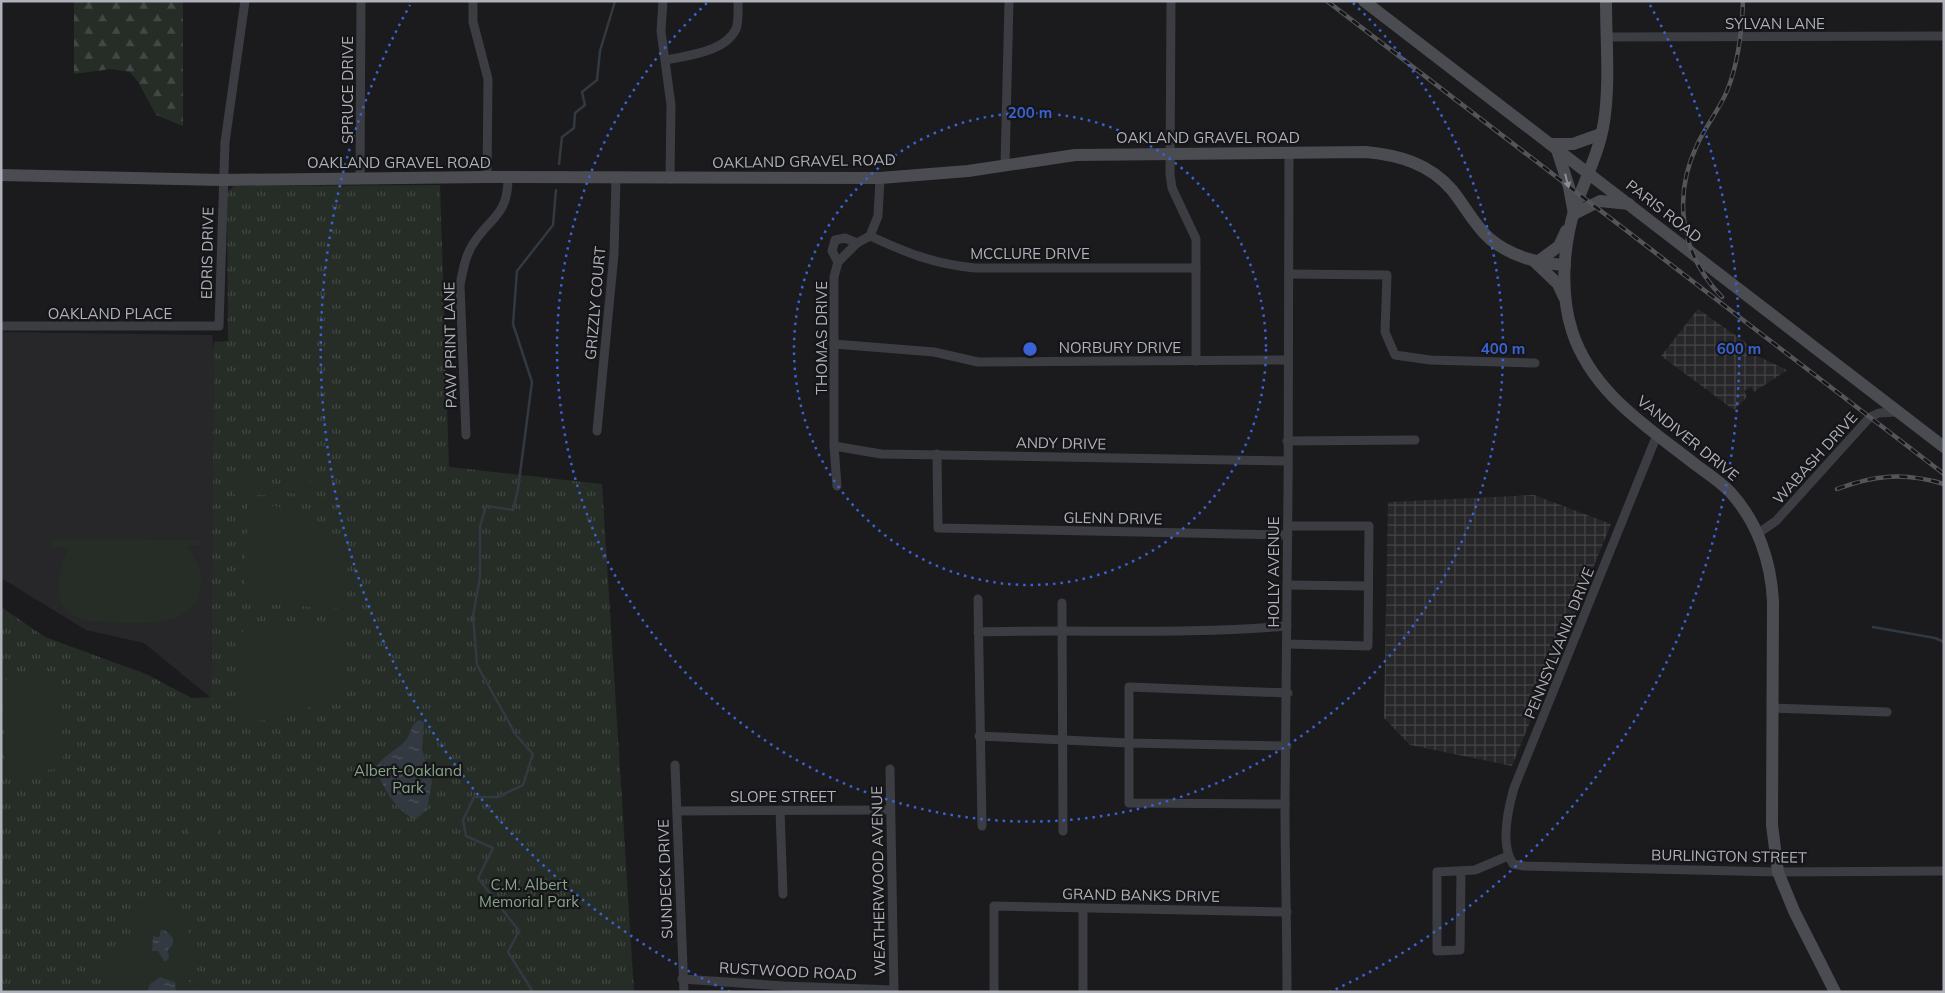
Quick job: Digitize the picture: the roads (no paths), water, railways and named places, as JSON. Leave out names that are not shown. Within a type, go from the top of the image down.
[{"type":"main road","name":"PARIS ROAD","points":[[1364,1],[1944,447]]},
{"type":"main road","name":"VANDIVER DRIVE","points":[[1606,1],[1607,95],[1601,134],[1573,217],[1565,265],[1566,303],[1572,331],[1583,356],[1597,379],[1628,411],[1732,494],[1757,534],[1766,554],[1772,578],[1772,826],[1778,872],[1794,911],[1835,992]]},
{"type":"main road","points":[[1573,217],[1569,187],[1553,146],[1573,144],[1601,134]]},
{"type":"main road","name":"OAKLAND GRAVEL ROAD","points":[[1,175],[222,180],[487,177],[670,179],[880,178],[968,171],[1075,155],[1366,152],[1387,154],[1410,160],[1440,178],[1490,238],[1510,253],[1536,263],[1565,265]]},
{"type":"main road","points":[[1566,303],[1558,284],[1536,263],[1558,246],[1573,217],[1600,201],[1629,204]]},
{"type":"street","name":"EDRIS DRIVE","points":[[219,326],[224,142],[245,1]]},
{"type":"street","name":"SPRUCE DRIVE","points":[[360,1],[360,178]]},
{"type":"street","points":[[473,1],[473,22],[488,79],[487,177]]},
{"type":"street","points":[[663,1],[661,31],[671,105],[670,179]]},
{"type":"street","points":[[666,60],[722,45],[731,37],[737,27],[738,1]]},
{"type":"street","points":[[1005,165],[1009,1]]},
{"type":"street","points":[[1171,1],[1169,153],[1172,188],[1196,239],[1196,360]]},
{"type":"street","name":"SYLVAN LANE","points":[[1606,37],[1944,36]]},
{"type":"street","name":"HOLLY AVENUE","points":[[1287,992],[1289,152]]},
{"type":"street","name":"PAW PRINT LANE","points":[[466,435],[460,285],[464,265],[473,244],[500,212],[508,194],[508,178]]},
{"type":"street","name":"GRIZZLY COURT","points":[[596,431],[614,254],[616,178]]},
{"type":"street","points":[[870,236],[878,216],[880,178]]},
{"type":"street","name":"MCCLURE DRIVE","points":[[870,236],[915,257],[945,265],[975,268],[1196,268]]},
{"type":"street","name":"THOMAS DRIVE","points":[[837,486],[834,446],[834,277],[838,262],[857,243],[870,236]]},
{"type":"street","points":[[838,262],[832,251],[835,240],[845,238],[857,243]]},
{"type":"street","points":[[1289,274],[1387,275],[1385,332],[1395,355],[1430,360],[1535,363]]},
{"type":"street","name":"OAKLAND PLACE","points":[[1,326],[219,326]]},
{"type":"street","name":"NORBURY DRIVE","points":[[834,344],[934,352],[978,362],[1288,360]]},
{"type":"street","name":"WABASH DRIVE","points":[[1757,534],[1776,521],[1854,434],[1874,415],[1885,412],[1897,412]]},
{"type":"street","name":"PENNSYLVANIA DRIVE","points":[[1508,856],[1507,819],[1514,788],[1657,435]]},
{"type":"street","points":[[1287,440],[1415,440]]},
{"type":"street","name":"ANDY DRIVE","points":[[834,446],[881,454],[1287,461]]},
{"type":"street","name":"GLENN DRIVE","points":[[937,454],[938,528],[1288,530],[1369,526],[1368,586]]},
{"type":"street","points":[[1287,586],[1368,586],[1368,646],[1287,644]]},
{"type":"street","points":[[978,599],[982,826]]},
{"type":"street","points":[[1062,603],[1064,629],[1063,831]]},
{"type":"street","points":[[978,632],[1064,629],[1231,630],[1287,626]]},
{"type":"street","points":[[1286,804],[1129,803],[1129,686],[1288,693]]},
{"type":"street","points":[[1773,708],[1887,712]]},
{"type":"street","points":[[979,736],[1128,743],[1287,746]]},
{"type":"street","name":"SUNDECK DRIVE","points":[[675,765],[684,992]]},
{"type":"street","name":"WEATHERWOOD AVENUE","points":[[890,769],[894,991]]},
{"type":"street","points":[[780,810],[782,894]]},
{"type":"street","name":"SLOPE STREET","points":[[677,811],[890,810]]},
{"type":"street","points":[[1461,871],[1460,950],[1437,950],[1437,872],[1475,870],[1508,856]]},
{"type":"street","name":"BURLINGTON STREET","points":[[1508,856],[1513,864],[1778,872],[1944,871]]},
{"type":"street","name":"GRAND BANKS DRIVE","points":[[994,992],[994,906],[1287,912]]},
{"type":"street","points":[[1083,908],[1083,992]]},
{"type":"street","name":"RUSTWOOD ROAD","points":[[682,979],[894,991]]},
{"type":"water","points":[[419,720],[424,722],[422,749],[432,781],[427,810],[416,819],[409,816],[396,805],[386,790],[376,767],[406,740],[413,726]]},
{"type":"water","points":[[161,930],[165,930],[173,938],[173,944],[168,950],[169,958],[166,961],[164,961],[158,951],[152,951],[153,936],[159,937]]},
{"type":"water","points":[[160,977],[175,982],[176,992],[147,992],[150,984]]},
{"type":"waterway","points":[[559,164],[562,137],[574,128],[575,113],[585,105],[582,92],[597,80],[600,51],[615,1]]},
{"type":"waterway","points":[[533,992],[508,952],[519,931],[478,878],[493,848],[466,836],[463,820],[474,797],[498,797],[523,785],[533,754],[516,735],[477,665],[473,616],[480,577],[480,527],[486,506],[513,510],[518,489],[532,382],[513,324],[517,271],[553,225],[556,190]]},
{"type":"waterway","points":[[1873,627],[1935,638],[1944,642]]},
{"type":"railway","points":[[1327,1],[1944,474]]},
{"type":"railway","points":[[1722,297],[1708,281],[1697,263],[1689,244],[1683,205],[1689,165],[1700,138],[1724,98],[1731,81],[1737,59],[1743,1]]},
{"type":"railway","points":[[1837,489],[1877,478],[1890,477],[1916,478],[1944,484]]},
{"type":"park label","name":"Albert-Oakland Park","points":[[408,778]]},
{"type":"park label","name":"C.M. Albert Memorial Park","points":[[529,892]]}]
